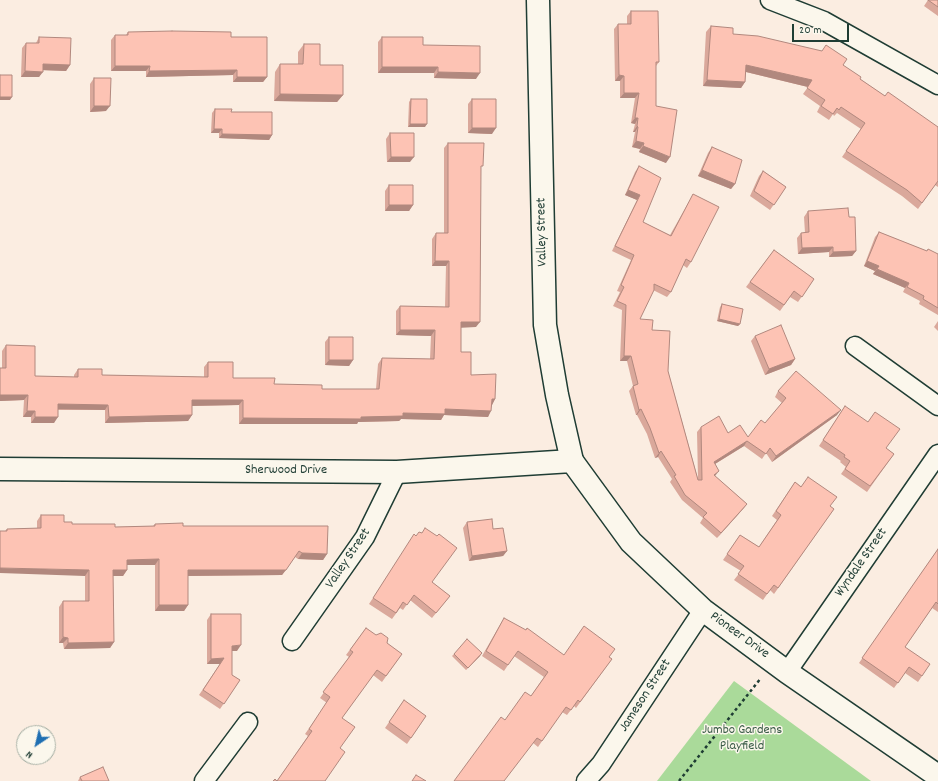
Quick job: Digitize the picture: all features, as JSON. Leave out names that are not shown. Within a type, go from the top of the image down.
[{"type":"street","name":"Valley Street","points":[[538,0],[545,325],[556,395],[572,461]]},
{"type":"street","points":[[770,0],[824,21],[938,85]]},
{"type":"street","points":[[855,346],[938,406]]},
{"type":"street","name":"Wyndale Street","points":[[780,667],[938,454]]},
{"type":"street","name":"Sherwood Drive","points":[[0,469],[397,472],[572,461]]},
{"type":"street","name":"Pioneer Drive","points":[[572,461],[631,542],[703,610],[780,667],[938,776]]},
{"type":"street","name":"Valley Street","points":[[292,641],[365,537],[397,472]]},
{"type":"street","name":"Jameson Street","points":[[586,781],[601,764],[703,610]]},
{"type":"street","points":[[204,781],[248,722]]},
{"type":"path","points":[[679,781],[780,667]]},
{"type":"green space","name":"Jumbo Gardens Playfield","points":[[734,681],[871,781],[657,781]]},
{"type":"building","points":[[928,0],[938,0],[938,7]]},
{"type":"building","points":[[631,11],[658,11],[659,62],[656,62],[656,106],[677,110],[670,157],[643,146],[644,143],[636,141],[638,118],[635,118],[639,93],[624,93],[624,76],[619,75],[618,24],[631,24]]},
{"type":"building","points":[[711,26],[733,28],[733,34],[758,36],[822,51],[826,45],[847,59],[843,65],[861,77],[860,79],[885,96],[888,92],[938,127],[938,181],[922,203],[907,190],[846,151],[865,123],[841,107],[839,110],[837,108],[833,114],[821,106],[825,100],[807,88],[812,80],[746,65],[745,82],[707,80]]},
{"type":"building","points":[[128,32],[231,32],[231,37],[267,37],[267,77],[237,77],[237,70],[149,71],[150,66],[115,66],[115,35],[128,35]]},
{"type":"building","points":[[39,37],[71,38],[70,65],[43,64],[43,72],[25,71],[26,43],[39,43]]},
{"type":"building","points":[[382,37],[423,37],[423,45],[480,46],[480,73],[438,72],[438,67],[382,67]]},
{"type":"building","points":[[304,44],[320,44],[320,65],[343,65],[343,95],[280,94],[280,64],[303,64]]},
{"type":"building","points":[[0,75],[12,75],[12,97],[0,97]]},
{"type":"building","points":[[94,78],[111,78],[110,106],[94,106]]},
{"type":"building","points":[[411,99],[427,99],[427,124],[410,124]]},
{"type":"building","points":[[472,99],[496,99],[496,128],[472,128]]},
{"type":"building","points":[[215,109],[232,109],[231,112],[272,112],[272,135],[222,134],[222,129],[214,129]]},
{"type":"building","points":[[390,133],[414,133],[414,157],[391,157]]},
{"type":"building","points":[[448,143],[484,143],[483,166],[481,166],[480,322],[461,322],[461,352],[471,352],[471,375],[496,374],[495,399],[492,399],[491,411],[445,409],[445,414],[403,413],[403,416],[361,417],[361,419],[243,418],[243,400],[192,400],[192,415],[109,417],[108,405],[58,404],[58,417],[35,417],[35,411],[27,411],[28,395],[0,395],[0,368],[6,368],[6,345],[35,346],[35,376],[78,377],[78,369],[102,369],[102,375],[208,377],[208,362],[233,362],[233,378],[275,378],[274,384],[322,385],[322,389],[379,389],[382,358],[434,359],[435,330],[400,330],[400,306],[449,307],[449,261],[435,261],[436,233],[448,233]]},
{"type":"building","points":[[712,147],[742,160],[735,184],[702,170]]},
{"type":"building","points":[[639,166],[661,178],[643,222],[671,236],[693,194],[719,207],[691,262],[686,259],[671,292],[654,284],[654,290],[640,319],[653,320],[652,330],[670,331],[668,371],[698,480],[702,480],[701,427],[719,416],[728,433],[740,425],[748,437],[761,420],[765,423],[786,398],[778,391],[796,371],[841,410],[776,456],[770,448],[766,454],[747,441],[714,462],[719,471],[714,475],[747,504],[721,533],[703,517],[707,513],[685,495],[674,476],[676,475],[661,451],[659,453],[650,428],[641,409],[639,410],[633,386],[638,384],[631,356],[624,356],[626,305],[617,301],[624,287],[621,285],[634,255],[615,246],[640,195],[628,190]]},
{"type":"building","points":[[763,171],[786,187],[774,205],[754,191]]},
{"type":"building","points":[[389,185],[413,185],[413,205],[389,205]]},
{"type":"building","points":[[848,208],[849,217],[855,217],[856,251],[833,252],[833,247],[802,248],[801,233],[809,232],[808,211]]},
{"type":"building","points":[[879,232],[938,254],[938,308],[923,299],[924,296],[907,287],[909,283],[877,269],[879,266],[867,261]]},
{"type":"building","points":[[774,250],[814,279],[802,297],[794,291],[784,305],[750,282]]},
{"type":"building","points":[[722,304],[743,309],[740,324],[719,319]]},
{"type":"building","points":[[781,325],[795,359],[769,369],[755,336]]},
{"type":"building","points":[[329,337],[353,337],[353,360],[329,360]]},
{"type":"building","points":[[845,406],[868,422],[875,412],[900,429],[886,448],[894,454],[870,486],[845,469],[850,461],[844,457],[845,455],[823,440]]},
{"type":"building","points":[[808,477],[837,497],[830,506],[834,509],[778,588],[774,585],[767,594],[738,574],[744,566],[727,554],[740,535],[759,547],[781,515],[776,511],[795,482],[801,487]]},
{"type":"building","points":[[41,515],[64,515],[64,522],[72,522],[72,524],[115,524],[115,527],[155,526],[155,524],[183,523],[183,526],[328,526],[327,554],[302,553],[299,551],[286,570],[188,570],[188,605],[159,605],[159,559],[127,560],[127,570],[113,570],[114,642],[68,643],[68,638],[63,637],[63,601],[89,601],[89,570],[0,568],[0,531],[7,531],[7,529],[41,528]]},
{"type":"building","points":[[492,519],[493,529],[503,528],[507,551],[472,556],[467,522]]},
{"type":"building","points":[[425,528],[437,536],[439,534],[457,548],[432,582],[450,596],[436,613],[414,595],[407,605],[403,602],[396,613],[373,598],[414,534],[416,536],[419,532],[422,533]]},
{"type":"building","points":[[938,549],[938,604],[936,602],[905,647],[930,664],[922,676],[909,667],[898,683],[862,658]]},
{"type":"building","points":[[211,614],[241,614],[241,645],[232,646],[232,675],[240,680],[224,704],[203,690],[224,658],[211,659]]},
{"type":"building","points":[[504,618],[526,630],[527,628],[564,655],[584,626],[615,649],[609,657],[612,659],[580,702],[578,700],[571,710],[566,707],[542,741],[537,738],[504,781],[454,781],[501,717],[505,720],[525,692],[531,696],[548,672],[518,651],[508,665],[486,651]]},
{"type":"building","points":[[366,628],[376,635],[381,633],[388,638],[387,643],[402,654],[386,676],[377,670],[342,718],[355,727],[340,748],[345,752],[325,781],[277,781],[312,731],[309,729],[330,697],[323,692],[353,652],[350,650]]},
{"type":"building","points":[[467,639],[482,653],[468,668],[454,654]]},
{"type":"building","points":[[404,700],[426,716],[411,738],[389,722]]},
{"type":"building","points":[[103,767],[109,781],[82,781],[80,777]]},
{"type":"building","points":[[416,775],[426,781],[412,781]]}]
